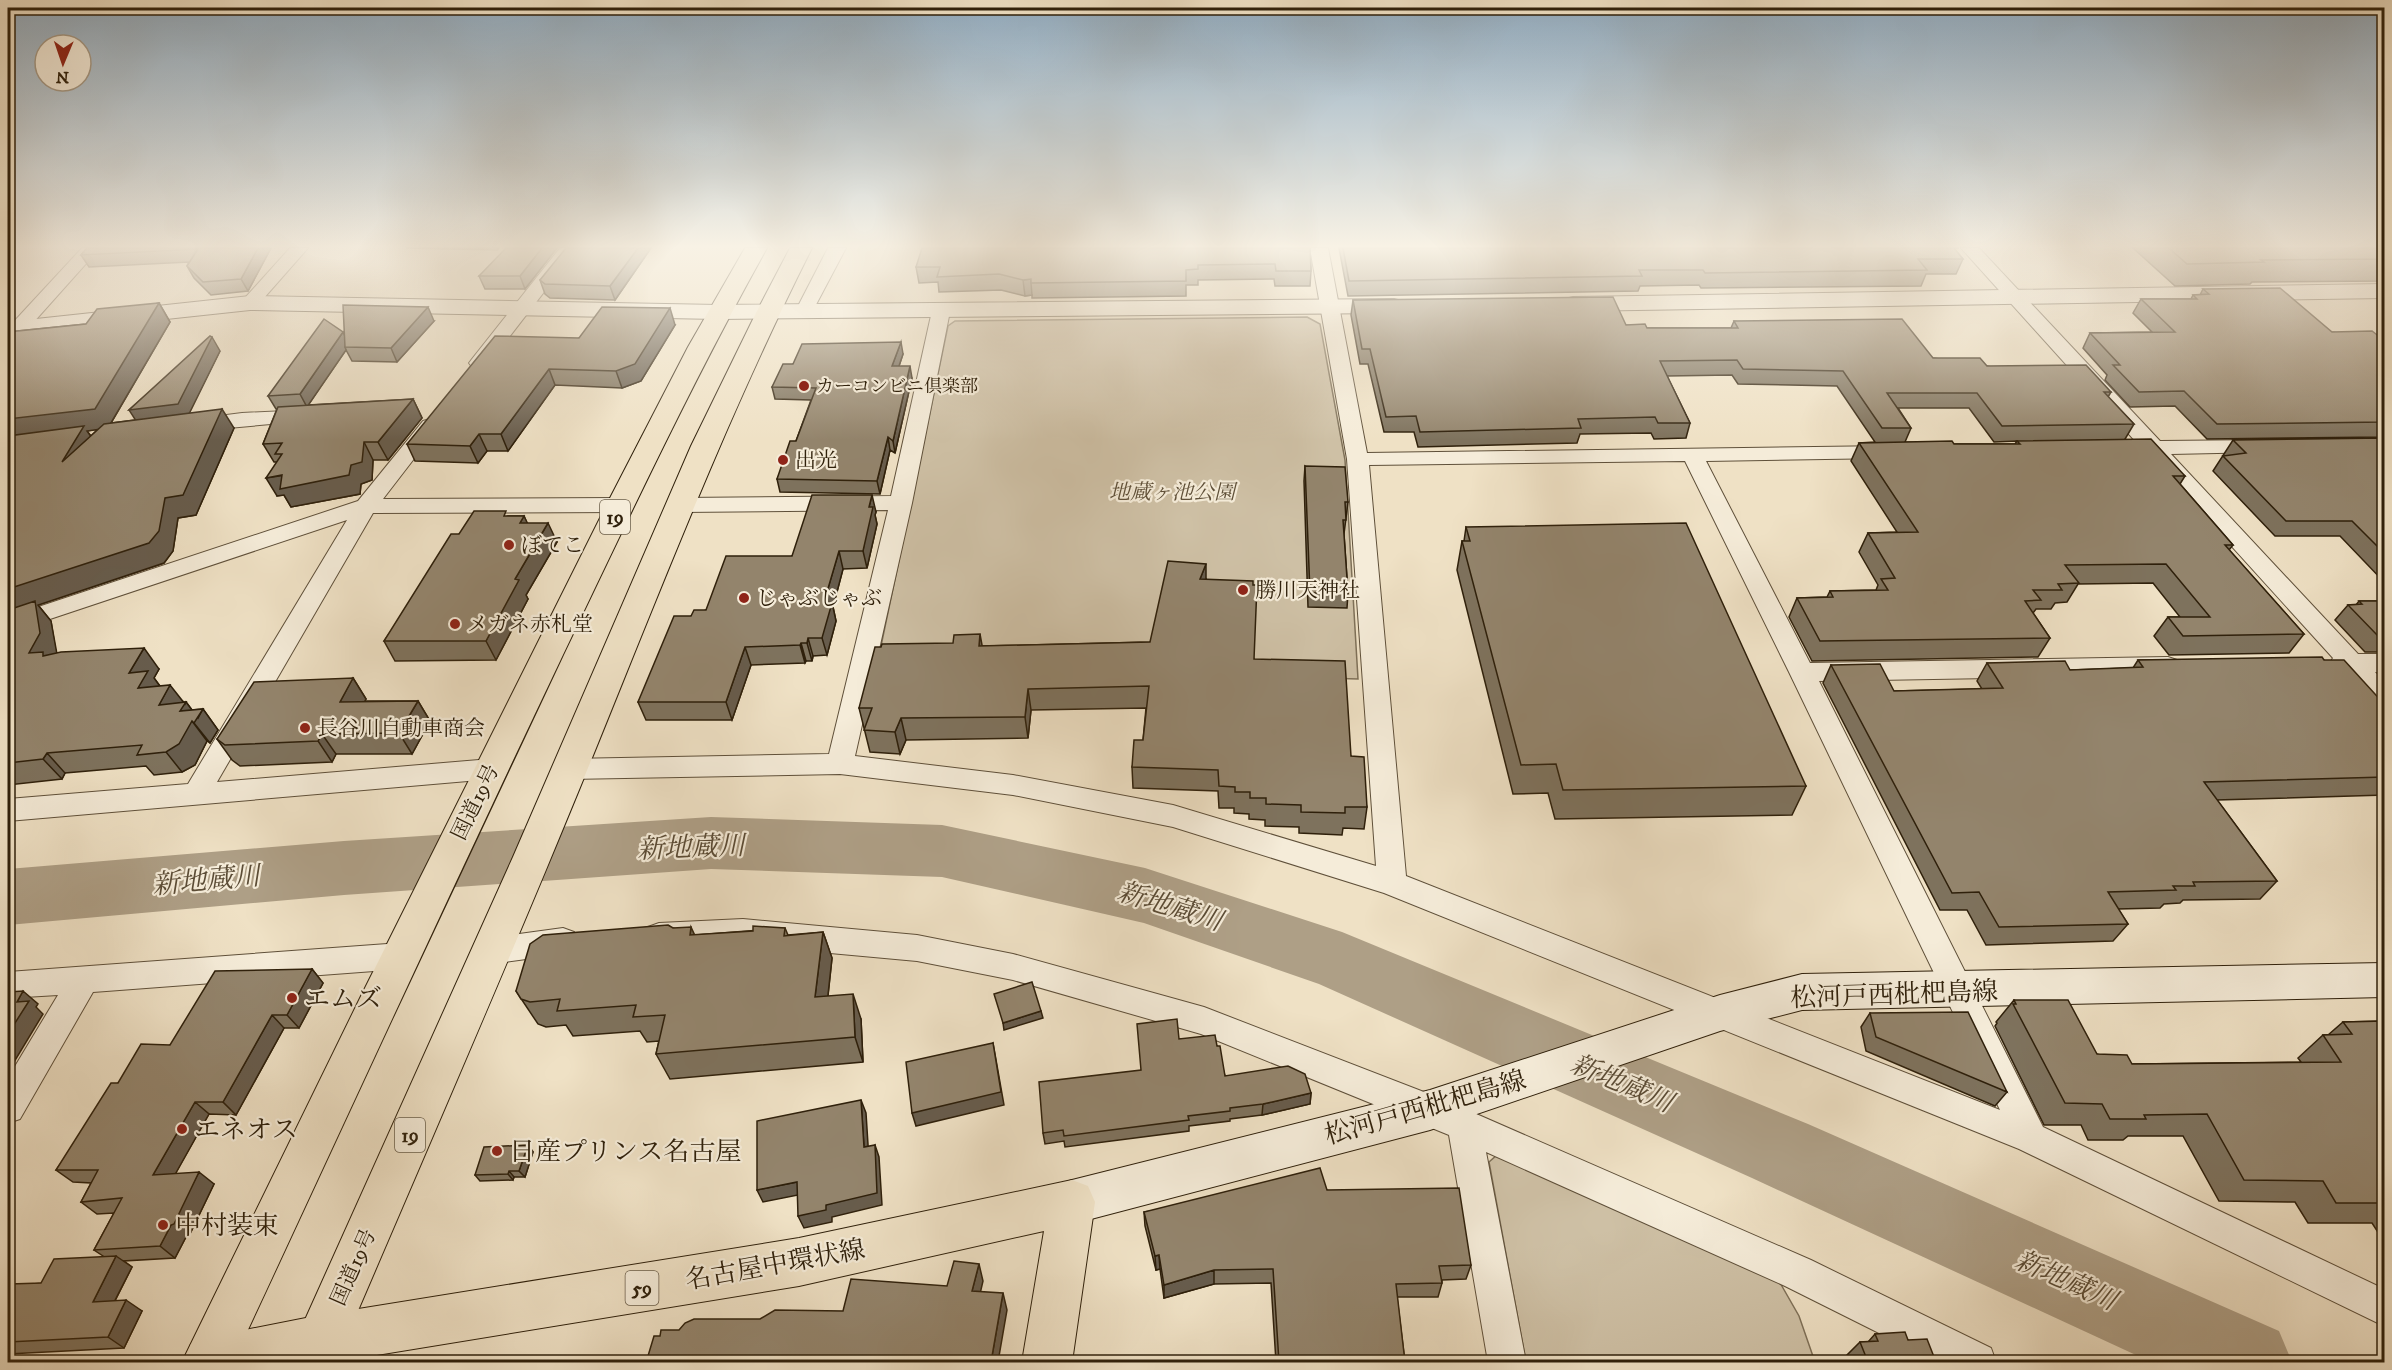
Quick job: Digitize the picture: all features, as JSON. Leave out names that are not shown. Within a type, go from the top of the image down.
[{"type":"main road","name":"国道19号","points":[[208,1362],[486,779],[718,312]]},
{"type":"main road","name":"国道19号","points":[[316,1351],[766,312]]},
{"type":"main road","name":"松河戸西枇杷島線","points":[[1072,1202],[1456,1110],[1708,1017],[1802,992],[2385,981]]},
{"type":"main road","name":"名古屋中環状線","points":[[208,1362],[316,1351],[799,1262],[1072,1202]]},
{"type":"main road","points":[[1047,1362],[1072,1202]]},
{"type":"street","points":[[11,332],[30,312]]},
{"type":"street","points":[[11,332],[176,312]]},
{"type":"street","points":[[465,381],[520,312]]},
{"type":"street","points":[[714,312],[809,312]]},
{"type":"street","points":[[840,765],[901,503],[941,312]]},
{"type":"street","points":[[1331,312],[1358,459],[1392,883]]},
{"type":"street","points":[[2029,312],[2385,698]]},
{"type":"street","points":[[196,794],[366,506],[443,408],[420,409]]},
{"type":"street","points":[[172,428],[242,419],[325,415]]},
{"type":"street","points":[[2108,448],[2281,446]]},
{"type":"street","points":[[1358,459],[1905,451]]},
{"type":"street","points":[[1692,454],[1803,672],[2031,1138]]},
{"type":"street","points":[[681,505],[901,503]]},
{"type":"street","points":[[8,626],[366,506],[621,505]]},
{"type":"street","points":[[2317,664],[2385,663]]},
{"type":"street","points":[[1803,672],[2197,666]]},
{"type":"street","points":[[565,780],[840,765],[1013,785],[1173,816],[1392,883],[1708,1017],[2031,1138],[2385,1308]]},
{"type":"street","points":[[8,810],[196,794],[486,779]]},
{"type":"street","points":[[629,937],[743,932],[917,948],[1013,967],[1204,1021],[1456,1110],[1977,1362]]},
{"type":"street","points":[[494,941],[594,938]]},
{"type":"street","points":[[8,985],[84,980],[407,945]]},
{"type":"street","points":[[8,1108],[84,980]]},
{"type":"street","points":[[1456,1110],[1507,1362]]},
{"type":"green space","name":"地蔵ヶ池公園","points":[[1307,317],[1320,324],[1345,460],[1358,679],[877,665],[948,326],[955,321]]},
{"type":"green space","points":[[1497,1155],[1779,1281],[1799,1316],[1815,1362],[1526,1362],[1489,1162]]},
{"type":"building","points":[[95,312],[154,312],[95,409],[8,419],[8,332],[86,324]]},
{"type":"building","points":[[343,312],[424,312],[391,348],[345,347]]},
{"type":"building","points":[[598,312],[668,312],[635,364],[616,371],[549,369],[501,434],[479,434],[470,446],[407,444],[495,336],[579,338]]},
{"type":"building","points":[[1355,312],[1620,312],[1626,325],[1645,324],[1647,328],[1738,328],[1734,321],[1902,319],[1933,358],[1980,358],[1987,366],[2086,365],[2111,392],[2104,392],[2134,424],[2002,426],[1977,393],[1887,393],[1911,428],[1882,428],[1843,371],[1743,369],[1737,360],[1660,361],[1690,423],[1658,423],[1655,417],[1578,419],[1581,428],[1420,432],[1416,416],[1386,417],[1370,349],[1362,349]]},
{"type":"building","points":[[2154,312],[2308,312],[2332,332],[2372,331],[2385,341],[2385,422],[2217,424],[2184,391],[2139,392],[2113,365],[2120,365],[2090,333],[2175,332]]},
{"type":"building","points":[[324,319],[343,332],[300,394],[268,396]]},
{"type":"building","points":[[210,336],[212,337],[178,404],[129,410]]},
{"type":"building","points":[[901,342],[892,366],[910,366],[893,441],[888,437],[877,481],[777,479],[790,441],[796,441],[816,388],[772,387],[783,364],[793,364],[802,344]]},
{"type":"building","points":[[413,399],[378,442],[364,442],[362,462],[351,465],[349,475],[280,489],[282,475],[266,478],[282,454],[275,454],[282,443],[263,444],[278,407]]},
{"type":"building","points":[[222,409],[183,495],[165,498],[159,531],[149,543],[8,589],[8,436],[84,426],[62,462],[104,424]]},
{"type":"building","points":[[2385,438],[2385,554],[2352,521],[2286,521],[2223,456],[2246,453],[2233,440]]},
{"type":"building","points":[[2151,439],[2185,476],[2173,476],[2233,545],[2225,545],[2304,634],[2183,636],[2168,617],[2210,617],[2166,564],[2065,565],[2079,583],[2058,584],[2062,590],[2033,590],[2041,600],[2025,601],[2050,638],[1820,641],[1797,598],[1833,597],[1830,591],[1888,590],[1881,579],[1895,578],[1868,533],[1918,532],[1859,443],[1952,441],[1954,444],[2020,444],[2017,441]]},
{"type":"building","points":[[1305,466],[1345,467],[1348,502],[1345,502],[1346,520],[1343,520],[1348,593],[1310,593]]},
{"type":"building","points":[[812,495],[872,495],[869,507],[873,507],[863,551],[839,551],[824,602],[832,603],[822,638],[808,638],[807,643],[800,645],[745,647],[726,702],[638,702],[674,616],[691,616],[694,610],[706,610],[726,556],[792,556]]},
{"type":"building","points":[[474,511],[506,511],[504,516],[524,516],[520,523],[548,523],[515,579],[519,580],[486,641],[384,641],[451,534],[459,534]]},
{"type":"building","points":[[1686,523],[1806,786],[1563,790],[1556,764],[1521,765],[1462,541],[1470,541],[1466,527]]},
{"type":"building","points":[[1168,561],[1206,564],[1200,579],[1253,581],[1253,585],[1257,585],[1254,659],[1345,661],[1351,756],[1364,757],[1367,807],[1345,807],[1345,813],[1301,812],[1301,805],[1266,804],[1266,798],[1250,798],[1250,792],[1235,792],[1235,787],[1219,786],[1218,770],[1132,767],[1134,740],[1143,740],[1149,686],[1028,689],[1025,717],[901,718],[895,732],[864,730],[872,708],[859,708],[875,647],[881,647],[882,644],[953,643],[954,635],[980,634],[979,646],[1150,642]]},
{"type":"building","points":[[35,601],[40,633],[29,653],[43,652],[43,656],[61,652],[144,648],[129,673],[148,671],[138,688],[170,685],[159,705],[186,702],[180,711],[203,709],[194,723],[192,721],[179,744],[166,752],[137,755],[142,745],[47,753],[43,759],[8,763],[8,610]]},
{"type":"building","points":[[2359,601],[2385,601],[2385,637],[2379,637],[2348,605],[2362,604]]},
{"type":"building","points":[[2322,657],[2324,660],[2344,660],[2385,705],[2385,777],[2204,782],[2277,881],[2193,882],[2195,886],[2173,886],[2176,890],[2108,892],[2128,924],[1999,927],[1979,892],[1952,893],[1831,665],[1880,664],[1894,691],[2003,688],[1987,663],[2065,661],[2070,670],[2143,667],[2138,660]]},
{"type":"building","points":[[353,678],[340,702],[418,701],[399,733],[322,734],[318,741],[225,745],[217,739],[254,682]]},
{"type":"building","points":[[668,925],[673,928],[691,927],[690,935],[753,931],[753,926],[785,928],[784,936],[823,932],[815,997],[853,994],[855,1037],[656,1054],[665,1015],[633,1017],[636,1005],[557,1011],[560,999],[530,1002],[521,999],[516,991],[530,944],[543,935]]},
{"type":"building","points":[[312,969],[287,1015],[272,1015],[223,1102],[195,1102],[153,1175],[199,1172],[174,1224],[171,1225],[160,1246],[94,1250],[122,1198],[81,1202],[98,1170],[56,1170],[111,1083],[118,1083],[141,1044],[170,1045],[215,971]]},
{"type":"building","points":[[1032,982],[1041,1011],[1003,1023],[994,994]]},
{"type":"building","points":[[23,991],[17,1002],[29,1001],[8,1034],[8,992]]},
{"type":"building","points":[[2014,1000],[2068,1000],[2097,1054],[2127,1055],[2132,1064],[2341,1062],[2323,1035],[2352,1034],[2343,1022],[2385,1021],[2385,1203],[2336,1203],[2323,1181],[2244,1180],[2207,1114],[2144,1115],[2146,1119],[2110,1119],[2102,1104],[2065,1103],[2013,1004],[2016,1004]]},
{"type":"building","points":[[1968,1012],[2007,1092],[1876,1037],[1870,1013]]},
{"type":"building","points":[[1177,1019],[1179,1039],[1215,1035],[1217,1046],[1220,1046],[1225,1076],[1288,1066],[1305,1074],[1311,1093],[1263,1104],[1230,1108],[1230,1111],[1188,1116],[1189,1120],[1064,1136],[1063,1130],[1043,1133],[1039,1082],[1141,1070],[1137,1024]]},
{"type":"building","points":[[993,1043],[1001,1092],[912,1113],[906,1062]]},
{"type":"building","points":[[861,1100],[864,1147],[875,1145],[877,1193],[826,1205],[826,1210],[798,1216],[797,1182],[757,1190],[757,1121]]},
{"type":"building","points":[[528,1145],[519,1171],[509,1171],[508,1174],[475,1175],[484,1147]]},
{"type":"building","points":[[1320,1168],[1327,1190],[1459,1188],[1471,1265],[1439,1266],[1442,1283],[1396,1284],[1405,1362],[1279,1362],[1273,1269],[1214,1270],[1164,1285],[1159,1255],[1155,1256],[1144,1212]]},
{"type":"building","points":[[116,1256],[93,1302],[126,1300],[108,1337],[8,1342],[8,1287],[10,1284],[41,1283],[54,1259]]},
{"type":"building","points":[[954,1261],[979,1264],[972,1291],[1003,1293],[991,1362],[645,1362],[654,1336],[660,1336],[661,1330],[679,1330],[685,1323],[694,1319],[760,1319],[775,1310],[843,1311],[851,1279],[947,1286]]},
{"type":"building","points":[[1905,1332],[1908,1340],[1927,1339],[1936,1362],[1868,1362],[1860,1342],[1878,1341],[1875,1334]]},
{"type":"waterway","name":"新地蔵川","points":[[8,897],[344,868],[711,843],[942,851],[1145,896],[1342,962],[1780,1151],[2248,1362]]},
{"type":"place","name":"カーコンビニ倶楽部","points":[[804,386]]},
{"type":"place","name":"出光","points":[[783,460]]},
{"type":"place","name":"ぼてこ","points":[[509,545]]},
{"type":"place","name":"勝川天神社","points":[[1243,590]]},
{"type":"place","name":"じゃぶじゃぶ","points":[[744,598]]},
{"type":"place","name":"メガネ赤札堂","points":[[455,624]]},
{"type":"place","name":"長谷川自動車商会","points":[[305,728]]},
{"type":"place","name":"エムズ","points":[[292,998]]},
{"type":"place","name":"エネオス","points":[[182,1129]]},
{"type":"place","name":"日産プリンス名古屋","points":[[497,1151]]},
{"type":"place","name":"中村装束","points":[[163,1225]]}]
